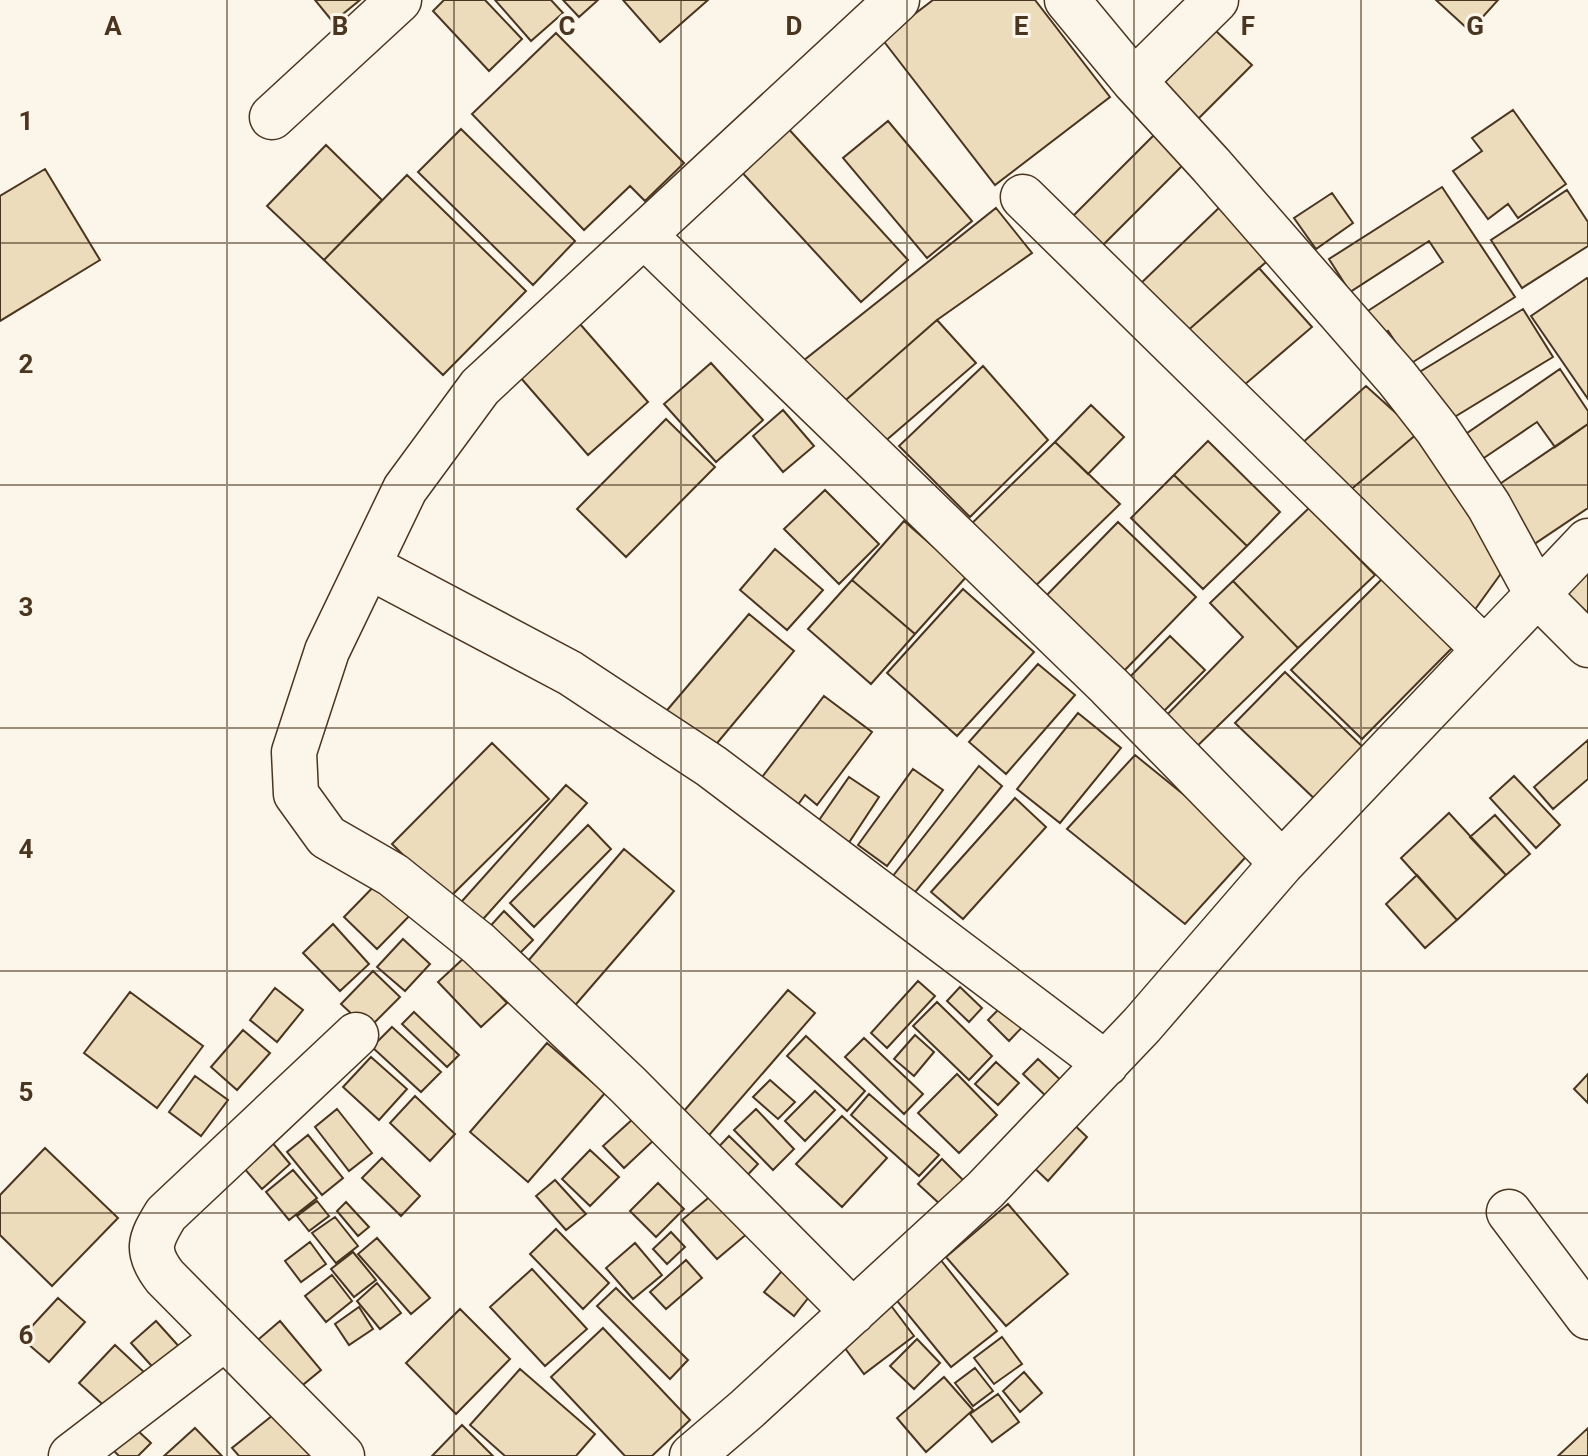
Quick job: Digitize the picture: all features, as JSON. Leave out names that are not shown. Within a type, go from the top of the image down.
[{"type":"street","points":[[272,117],[399,0]]},
{"type":"street","points":[[853,1312],[628,1085],[479,944],[393,875],[327,837],[296,794],[294,752],[327,651],[405,489],[480,387],[897,0]]},
{"type":"street","points":[[1067,0],[1421,409],[1489,506],[1537,594],[1588,645]]},
{"type":"street","points":[[1134,81],[1216,0]]},
{"type":"street","points":[[1023,197],[1484,649]]},
{"type":"street","points":[[644,235],[1109,686],[1282,863]]},
{"type":"street","points":[[692,1456],[985,1190],[1106,1064],[1282,863],[1588,541]]},
{"type":"street","points":[[368,566],[570,673],[711,766],[1106,1064]]},
{"type":"street","points":[[342,1456],[153,1261],[151,1237],[166,1214],[356,1035]]},
{"type":"street","points":[[1509,1212],[1588,1317]]},
{"type":"street","points":[[71,1456],[225,1338]]},
{"type":"building","points":[[315,0],[360,0],[333,22]]},
{"type":"building","points":[[444,0],[485,0],[522,39],[489,71],[433,11]]},
{"type":"building","points":[[495,0],[551,0],[563,13],[531,41]]},
{"type":"building","points":[[563,0],[598,0],[579,17]]},
{"type":"building","points":[[623,0],[708,0],[660,42]]},
{"type":"building","points":[[933,0],[1035,0],[1110,97],[995,185],[882,39]]},
{"type":"building","points":[[1436,0],[1498,0],[1470,31]]},
{"type":"building","points":[[1216,31],[1252,65],[1187,130],[1152,95]]},
{"type":"building","points":[[556,33],[684,163],[645,201],[630,186],[584,230],[472,114]]},
{"type":"building","points":[[1513,110],[1566,184],[1518,218],[1508,204],[1488,219],[1453,171],[1482,151],[1472,138]]},
{"type":"building","points":[[888,121],[972,221],[927,258],[843,158]]},
{"type":"building","points":[[785,125],[908,260],[861,302],[738,168]]},
{"type":"building","points":[[1162,127],[1191,157],[1098,250],[1069,220]]},
{"type":"building","points":[[461,129],[575,241],[533,285],[418,172]]},
{"type":"building","points":[[326,145],[382,200],[324,260],[267,206]]},
{"type":"building","points":[[45,169],[100,260],[0,321],[0,196]]},
{"type":"building","points":[[407,175],[526,291],[443,375],[324,260]]},
{"type":"building","points":[[1442,187],[1515,297],[1410,364],[1388,331],[1371,342],[1357,318],[1443,262],[1429,241],[1350,292],[1329,259]]},
{"type":"building","points":[[1567,190],[1588,222],[1588,246],[1522,288],[1491,240]]},
{"type":"building","points":[[1332,193],[1353,223],[1316,249],[1294,218]]},
{"type":"building","points":[[1225,202],[1273,256],[1185,333],[1135,289]]},
{"type":"building","points":[[996,208],[1032,253],[937,320],[839,406],[803,361]]},
{"type":"building","points":[[1259,268],[1312,327],[1243,386],[1185,333]]},
{"type":"building","points":[[1588,279],[1588,399],[1531,316]]},
{"type":"building","points":[[1523,309],[1553,357],[1443,424],[1408,379]]},
{"type":"building","points":[[937,320],[976,363],[876,449],[839,406]]},
{"type":"building","points":[[580,324],[648,402],[588,455],[520,377]]},
{"type":"building","points":[[711,363],[763,420],[716,462],[664,404]]},
{"type":"building","points":[[983,366],[1048,440],[970,517],[899,446]]},
{"type":"building","points":[[1560,369],[1588,411],[1588,424],[1555,447],[1537,422],[1475,464],[1457,440]]},
{"type":"building","points":[[1366,386],[1418,433],[1348,492],[1300,445]]},
{"type":"building","points":[[1091,405],[1124,437],[1088,474],[1055,442]]},
{"type":"building","points":[[783,410],[814,446],[783,472],[753,436]]},
{"type":"building","points":[[666,419],[715,467],[626,557],[577,509]]},
{"type":"building","points":[[1588,424],[1588,508],[1521,553],[1482,496]]},
{"type":"building","points":[[1418,433],[1510,561],[1471,615],[1348,492]]},
{"type":"building","points":[[1208,441],[1280,512],[1247,546],[1174,475]]},
{"type":"building","points":[[1055,442],[1120,504],[1026,595],[962,533]]},
{"type":"building","points":[[1174,475],[1247,546],[1203,589],[1131,518]]},
{"type":"building","points":[[825,490],[879,544],[839,584],[784,529]]},
{"type":"building","points":[[1309,508],[1375,575],[1298,648],[1233,581]]},
{"type":"building","points":[[904,521],[967,576],[915,634],[852,580]]},
{"type":"building","points":[[1118,522],[1196,597],[1120,675],[1042,600]]},
{"type":"building","points":[[775,549],[823,590],[787,630],[740,590]]},
{"type":"building","points":[[1588,559],[1588,632],[1551,595]]},
{"type":"building","points":[[1382,579],[1452,648],[1362,739],[1291,670]]},
{"type":"building","points":[[852,580],[915,634],[871,684],[808,629]]},
{"type":"building","points":[[1233,581],[1298,648],[1187,756],[1158,724],[1243,637],[1210,603]]},
{"type":"building","points":[[963,589],[1034,652],[957,736],[887,673]]},
{"type":"building","points":[[749,614],[794,651],[703,760],[657,722]]},
{"type":"building","points":[[1170,636],[1205,670],[1155,720],[1121,686]]},
{"type":"building","points":[[1038,664],[1075,695],[1006,774],[969,742]]},
{"type":"building","points":[[1285,672],[1369,753],[1320,804],[1235,723]]},
{"type":"building","points":[[824,696],[872,732],[817,805],[805,795],[792,813],[756,785]]},
{"type":"building","points":[[1078,713],[1121,748],[1060,823],[1017,789]]},
{"type":"building","points":[[1588,740],[1588,779],[1553,809],[1534,787]]},
{"type":"building","points":[[492,743],[549,799],[448,899],[392,844]]},
{"type":"building","points":[[1135,755],[1252,850],[1185,924],[1067,829]]},
{"type":"building","points":[[979,766],[1002,786],[912,896],[889,881]]},
{"type":"building","points":[[913,769],[943,790],[887,866],[858,845]]},
{"type":"building","points":[[1514,776],[1560,825],[1536,848],[1490,798]]},
{"type":"building","points":[[849,777],[879,797],[846,847],[815,826]]},
{"type":"building","points":[[566,785],[587,803],[476,927],[455,909]]},
{"type":"building","points":[[1015,798],[1046,827],[963,919],[931,892]]},
{"type":"building","points":[[1449,813],[1506,875],[1457,920],[1401,858]]},
{"type":"building","points":[[1495,815],[1530,854],[1506,875],[1470,837]]},
{"type":"building","points":[[588,825],[611,849],[534,927],[510,903]]},
{"type":"building","points":[[624,849],[674,891],[571,1010],[522,968]]},
{"type":"building","points":[[386,874],[419,906],[377,949],[344,917]]},
{"type":"building","points":[[1417,875],[1457,920],[1425,948],[1386,904]]},
{"type":"building","points":[[504,911],[533,940],[512,961],[484,933]]},
{"type":"building","points":[[333,924],[369,964],[340,991],[303,953]]},
{"type":"building","points":[[403,939],[430,964],[405,991],[377,967]]},
{"type":"building","points":[[464,958],[507,1003],[481,1027],[438,982]]},
{"type":"building","points":[[373,971],[400,997],[368,1029],[341,1004]]},
{"type":"building","points":[[918,981],[935,996],[887,1048],[871,1033]]},
{"type":"building","points":[[960,987],[982,1008],[969,1022],[947,1001]]},
{"type":"building","points":[[275,988],[303,1010],[277,1042],[250,1020]]},
{"type":"building","points":[[788,990],[815,1013],[704,1141],[678,1118]]},
{"type":"building","points":[[130,992],[203,1046],[157,1108],[84,1053]]},
{"type":"building","points":[[1007,1001],[1028,1021],[1009,1041],[988,1020]]},
{"type":"building","points":[[937,1002],[992,1056],[969,1080],[913,1026]]},
{"type":"building","points":[[414,1012],[459,1055],[447,1067],[402,1024]]},
{"type":"building","points":[[392,1027],[441,1072],[421,1092],[372,1047]]},
{"type":"building","points":[[243,1030],[270,1053],[237,1090],[211,1067]]},
{"type":"building","points":[[915,1035],[934,1052],[914,1076],[894,1059]]},
{"type":"building","points":[[806,1036],[865,1091],[847,1111],[787,1056]]},
{"type":"building","points":[[864,1038],[923,1094],[904,1114],[845,1057]]},
{"type":"building","points":[[547,1043],[605,1093],[528,1182],[470,1132]]},
{"type":"building","points":[[371,1057],[407,1089],[379,1120],[343,1087]]},
{"type":"building","points":[[1038,1059],[1066,1085],[1051,1101],[1023,1074]]},
{"type":"building","points":[[996,1062],[1019,1083],[998,1105],[975,1084]]},
{"type":"building","points":[[957,1074],[997,1115],[959,1153],[918,1113]]},
{"type":"building","points":[[1588,1074],[1588,1103],[1574,1089]]},
{"type":"building","points":[[195,1076],[228,1100],[201,1136],[169,1112]]},
{"type":"building","points":[[770,1080],[795,1102],[778,1119],[753,1097]]},
{"type":"building","points":[[815,1091],[835,1110],[805,1141],[785,1121]]},
{"type":"building","points":[[869,1094],[939,1155],[919,1176],[851,1115]]},
{"type":"building","points":[[415,1096],[455,1134],[430,1161],[390,1123]]},
{"type":"building","points":[[337,1109],[372,1153],[349,1171],[315,1127]]},
{"type":"building","points":[[756,1109],[794,1149],[773,1170],[734,1130]]},
{"type":"building","points":[[842,1116],[887,1158],[842,1207],[796,1164]]},
{"type":"building","points":[[1066,1117],[1087,1137],[1048,1181],[1027,1161]]},
{"type":"building","points":[[634,1118],[654,1140],[624,1168],[603,1146]]},
{"type":"building","points":[[266,1135],[290,1164],[262,1189],[237,1160]]},
{"type":"building","points":[[308,1135],[343,1178],[322,1195],[287,1152]]},
{"type":"building","points":[[729,1136],[758,1164],[739,1184],[710,1156]]},
{"type":"building","points":[[45,1148],[118,1218],[52,1286],[0,1235],[0,1195]]},
{"type":"building","points":[[590,1150],[619,1177],[590,1206],[562,1179]]},
{"type":"building","points":[[382,1158],[420,1196],[401,1216],[362,1178]]},
{"type":"building","points":[[942,1159],[964,1181],[941,1205],[918,1184]]},
{"type":"building","points":[[293,1170],[317,1198],[289,1220],[266,1192]]},
{"type":"building","points":[[555,1180],[586,1214],[566,1230],[536,1196]]},
{"type":"building","points":[[658,1183],[684,1209],[656,1237],[630,1211]]},
{"type":"building","points":[[713,1194],[748,1233],[717,1259],[682,1220]]},
{"type":"building","points":[[317,1201],[329,1216],[309,1231],[297,1216]]},
{"type":"building","points":[[346,1202],[369,1227],[358,1236],[337,1211]]},
{"type":"building","points":[[1008,1204],[1068,1274],[1006,1326],[946,1257]]},
{"type":"building","points":[[335,1217],[358,1246],[336,1263],[312,1233]]},
{"type":"building","points":[[556,1229],[609,1283],[583,1309],[530,1254]]},
{"type":"building","points":[[671,1232],[685,1247],[667,1264],[653,1249]]},
{"type":"building","points":[[377,1238],[430,1298],[411,1314],[358,1254]]},
{"type":"building","points":[[310,1242],[326,1264],[301,1282],[285,1261]]},
{"type":"building","points":[[635,1243],[662,1275],[633,1299],[606,1268]]},
{"type":"building","points":[[353,1252],[376,1280],[354,1297],[331,1269]]},
{"type":"building","points":[[940,1259],[997,1331],[951,1367],[893,1296]]},
{"type":"building","points":[[686,1260],[702,1278],[666,1309],[650,1292]]},
{"type":"building","points":[[787,1265],[816,1288],[794,1316],[764,1292]]},
{"type":"building","points":[[532,1269],[587,1329],[545,1366],[490,1307]]},
{"type":"building","points":[[332,1275],[352,1301],[326,1322],[305,1296]]},
{"type":"building","points":[[377,1283],[401,1313],[380,1329],[357,1301]]},
{"type":"building","points":[[616,1288],[688,1360],[670,1379],[597,1306]]},
{"type":"building","points":[[58,1298],[85,1322],[49,1362],[21,1338]]},
{"type":"building","points":[[889,1303],[914,1336],[864,1374],[839,1340]]},
{"type":"building","points":[[359,1307],[373,1329],[349,1345],[335,1324]]},
{"type":"building","points":[[460,1309],[510,1359],[456,1414],[406,1363]]},
{"type":"building","points":[[156,1321],[183,1351],[158,1373],[131,1343]]},
{"type":"building","points":[[280,1321],[321,1370],[293,1393],[252,1345]]},
{"type":"building","points":[[603,1328],[690,1420],[652,1456],[625,1456],[551,1377]]},
{"type":"building","points":[[1002,1337],[1022,1364],[994,1384],[974,1358]]},
{"type":"building","points":[[917,1339],[940,1363],[914,1389],[890,1366]]},
{"type":"building","points":[[115,1345],[146,1374],[110,1411],[79,1383]]},
{"type":"building","points":[[975,1368],[993,1391],[973,1406],[955,1383]]},
{"type":"building","points":[[520,1369],[595,1434],[576,1456],[505,1456],[470,1425]]},
{"type":"building","points":[[1024,1372],[1042,1393],[1020,1412],[1003,1391]]},
{"type":"building","points":[[944,1377],[973,1410],[926,1452],[897,1418]]},
{"type":"building","points":[[998,1394],[1019,1422],[992,1442],[970,1414]]},
{"type":"building","points":[[288,1403],[331,1456],[239,1456],[232,1448]]},
{"type":"building","points":[[462,1425],[493,1456],[432,1456]]},
{"type":"building","points":[[195,1428],[222,1456],[164,1456]]},
{"type":"building","points":[[1588,1428],[1588,1456],[1558,1456]]},
{"type":"building","points":[[136,1429],[151,1443],[138,1456],[119,1456],[114,1451]]}]
